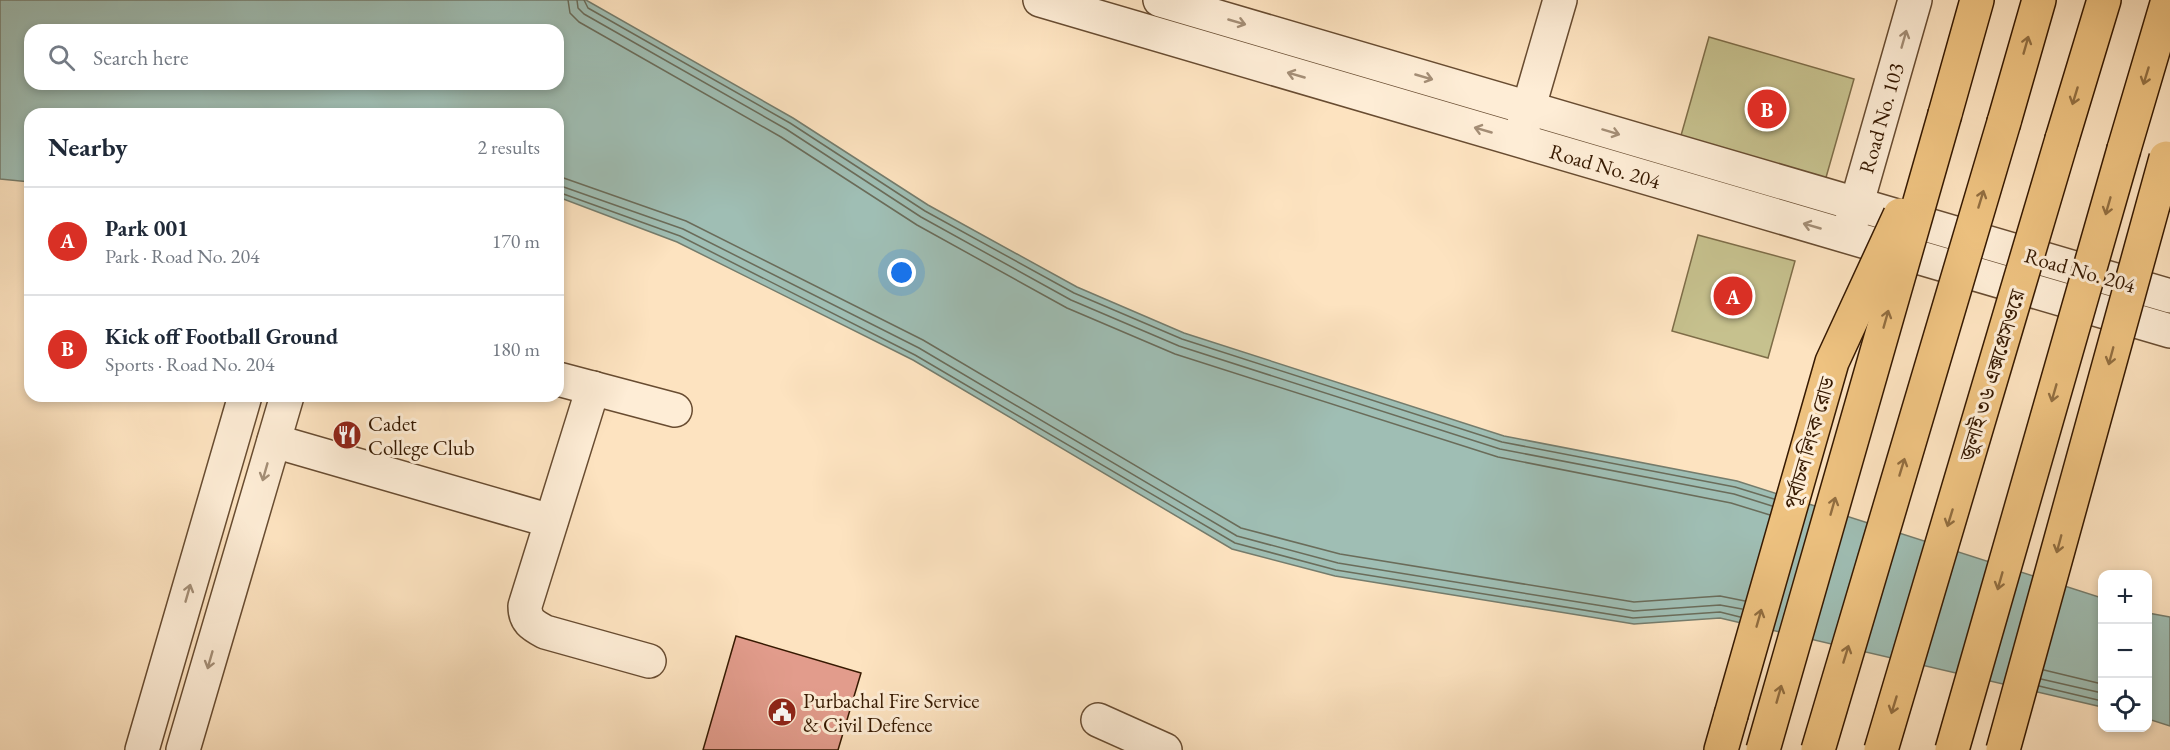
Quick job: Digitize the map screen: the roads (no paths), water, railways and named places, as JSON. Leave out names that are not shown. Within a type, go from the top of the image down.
[{"type":"main road","points":[[1763,750],[1977,0]]},
{"type":"main road","points":[[1818,750],[2039,0]]},
{"type":"main road","name":"জুলাই ৩৬ এক্সপ্রেসওয়ে","points":[[1881,750],[2104,0]]},
{"type":"main road","points":[[1952,750],[2168,0]]},
{"type":"main road","name":"পূর্বাচল লিংক রোড","points":[[1721,750],[1832,362],[1899,217],[1935,150]]},
{"type":"main road","points":[[2003,750],[2168,151]]},
{"type":"street","name":"Road No. 204","points":[[1040,0],[2170,331]]},
{"type":"street","name":"Road No. 204","points":[[1160,0],[1528,107],[1856,206],[2170,296]]},
{"type":"street","points":[[1519,140],[1560,0]]},
{"type":"street","name":"Road No. 103","points":[[1847,237],[1915,0]]},
{"type":"street","points":[[564,381],[675,410]]},
{"type":"street","points":[[593,388],[525,606],[525,615],[531,625],[545,632],[649,661]]},
{"type":"street","points":[[142,750],[243,402]]},
{"type":"street","points":[[183,750],[285,402]]},
{"type":"street","points":[[274,441],[551,521]]},
{"type":"street","points":[[1098,720],[1165,750]]},
{"type":"water","points":[[0,0],[586,0],[793,118],[928,205],[1077,287],[1184,333],[1504,436],[1737,481],[2098,597],[2098,706],[1720,618],[1634,624],[1335,576],[1232,549],[913,360],[677,242],[564,199],[564,108],[24,108],[24,181],[0,179]]},
{"type":"water","points":[[2152,614],[2170,617],[2170,726],[2152,720]]},
{"type":"place","name":"Kick off Football Ground","points":[[1767,109]]},
{"type":"place","name":"Park 001","points":[[1733,296]]},
{"type":"place","name":"Cadet College Club","points":[[347,435]]},
{"type":"place","name":"Purbachal Fire Service & Civil Defence","points":[[782,712]]}]
